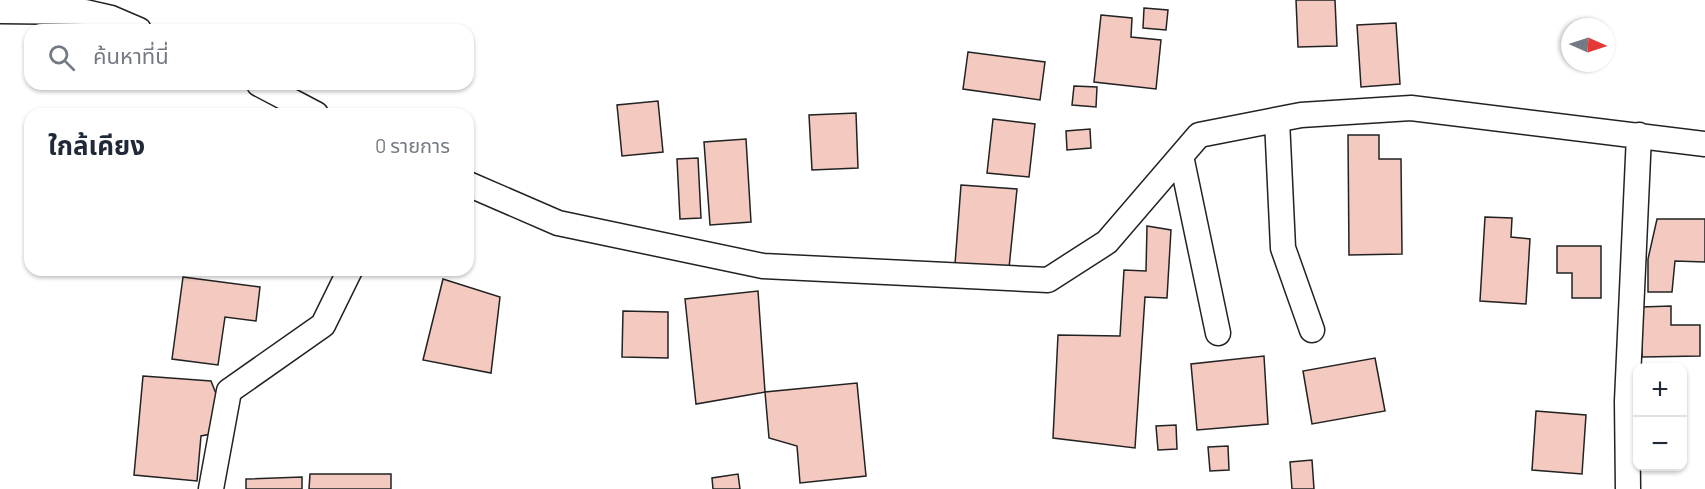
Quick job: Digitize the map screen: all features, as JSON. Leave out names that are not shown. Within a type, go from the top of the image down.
[{"type":"street","points":[[0,11],[89,6],[125,24]]},
{"type":"street","points":[[270,90],[305,108]]},
{"type":"street","points":[[474,187],[558,223],[763,266],[1048,280],[1107,242],[1199,135],[1301,115],[1411,108],[1705,144]]},
{"type":"street","points":[[1277,120],[1283,248],[1312,330]]},
{"type":"street","points":[[1628,489],[1627,400],[1640,135]]},
{"type":"street","points":[[1181,156],[1218,333]]},
{"type":"street","points":[[211,489],[229,391],[323,325],[348,276]]},
{"type":"building","points":[[1296,0],[1335,0],[1337,46],[1298,47]]},
{"type":"building","points":[[1144,8],[1168,10],[1166,30],[1143,28]]},
{"type":"building","points":[[1101,15],[1132,18],[1131,37],[1161,40],[1156,89],[1094,82]]},
{"type":"building","points":[[1396,23],[1400,84],[1361,87],[1357,25]]},
{"type":"building","points":[[968,52],[1045,62],[1040,100],[963,89]]},
{"type":"building","points":[[1074,86],[1097,87],[1096,107],[1072,105]]},
{"type":"building","points":[[658,101],[663,152],[622,156],[617,105]]},
{"type":"building","points":[[856,113],[858,168],[812,170],[809,115]]},
{"type":"building","points":[[993,119],[1035,124],[1029,177],[987,173]]},
{"type":"building","points":[[1090,129],[1091,148],[1067,150],[1066,131]]},
{"type":"building","points":[[1348,135],[1379,135],[1379,159],[1401,159],[1402,254],[1349,255]]},
{"type":"building","points":[[746,139],[751,222],[710,225],[704,142]]},
{"type":"building","points":[[698,158],[701,218],[680,219],[677,159]]},
{"type":"building","points":[[961,185],[1017,189],[1009,268],[955,264]]},
{"type":"building","points":[[1485,217],[1512,218],[1511,237],[1530,239],[1526,304],[1480,301]]},
{"type":"building","points":[[1657,219],[1705,219],[1705,262],[1675,261],[1672,292],[1648,292],[1648,259]]},
{"type":"building","points":[[1147,226],[1171,230],[1167,298],[1145,297],[1135,448],[1053,438],[1058,335],[1120,336],[1124,270],[1146,271]]},
{"type":"building","points":[[1557,246],[1601,246],[1601,298],[1572,298],[1572,273],[1557,273]]},
{"type":"building","points":[[183,277],[260,287],[256,321],[225,317],[218,365],[172,359]]},
{"type":"building","points":[[443,279],[500,297],[491,373],[423,360]]},
{"type":"building","points":[[758,291],[765,392],[696,404],[685,299]]},
{"type":"building","points":[[1671,306],[1671,325],[1700,325],[1700,356],[1642,357],[1641,307]]},
{"type":"building","points":[[623,311],[668,312],[668,358],[622,357]]},
{"type":"building","points":[[1264,356],[1268,424],[1197,430],[1191,364]]},
{"type":"building","points":[[1375,358],[1385,411],[1312,424],[1303,371]]},
{"type":"building","points":[[143,376],[211,381],[217,396],[211,434],[201,436],[197,481],[134,475]]},
{"type":"building","points":[[857,383],[866,476],[800,483],[797,446],[769,438],[765,392]]},
{"type":"building","points":[[1536,411],[1586,415],[1582,474],[1532,470]]},
{"type":"building","points":[[1176,425],[1177,449],[1158,450],[1156,426]]},
{"type":"building","points":[[1228,446],[1229,470],[1210,471],[1208,447]]},
{"type":"building","points":[[1312,460],[1314,489],[1292,489],[1290,462]]},
{"type":"building","points":[[310,474],[391,474],[391,489],[309,489]]},
{"type":"building","points":[[738,474],[740,489],[713,489],[712,478]]},
{"type":"building","points":[[302,477],[302,489],[246,489],[246,479]]}]
